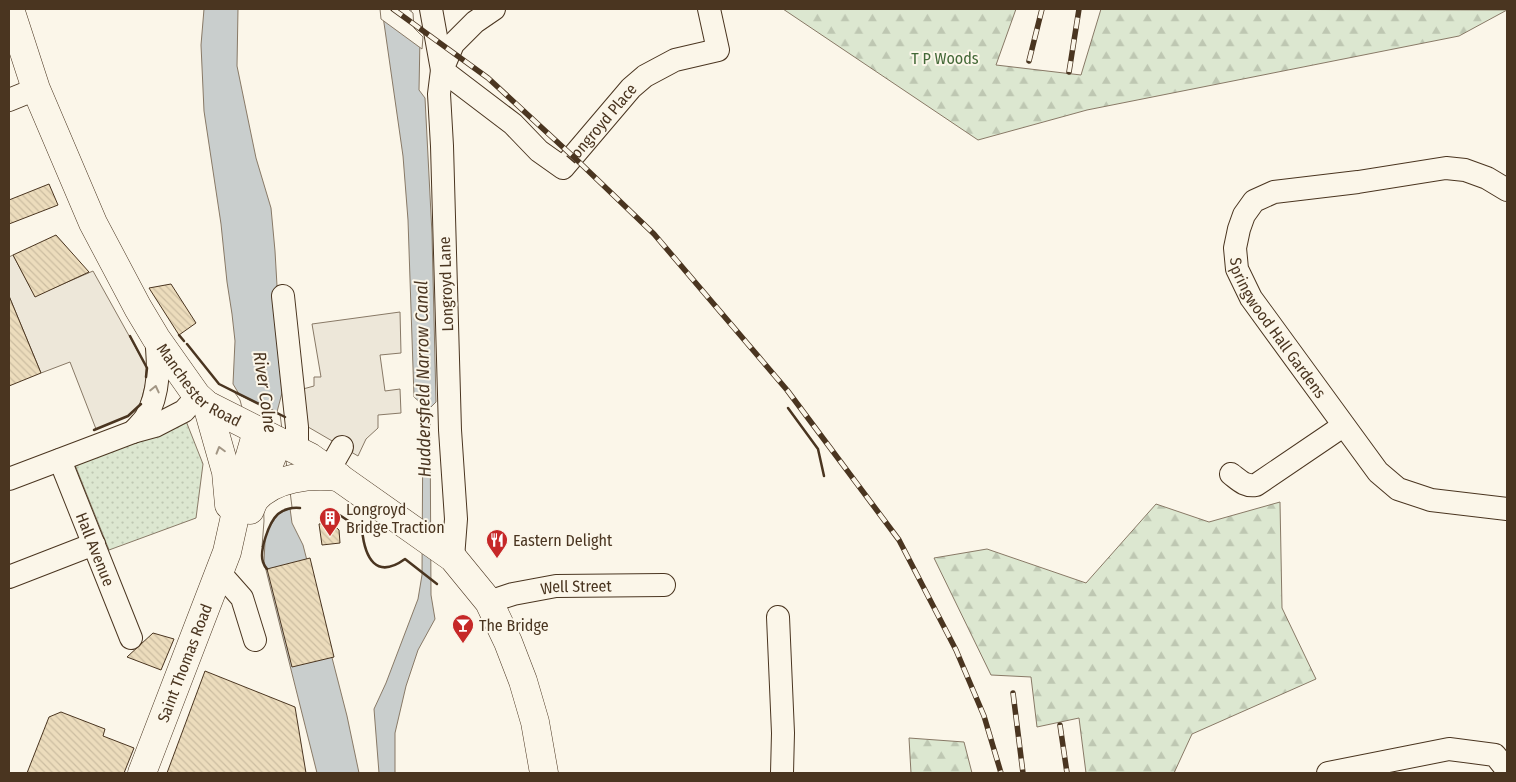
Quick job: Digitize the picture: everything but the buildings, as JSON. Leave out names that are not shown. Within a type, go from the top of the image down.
[{"type":"main road","name":"Manchester Road","points":[[10,9],[36,89],[93,223],[156,338],[202,400],[310,457],[448,555],[489,602],[508,642],[523,681],[535,722],[544,773]]},
{"type":"main road","points":[[202,400],[226,472],[226,552]]},
{"type":"main road","name":"Saint Thomas Road","points":[[142,773],[226,552],[247,465],[272,438]]},
{"type":"main road","name":"Saint Thomas Road","points":[[226,552],[239,539],[254,500],[272,438]]},
{"type":"main road","points":[[254,500],[263,490],[295,479],[334,473]]},
{"type":"street","points":[[431,9],[442,70]]},
{"type":"street","name":"Longroyd Lane","points":[[448,555],[456,519],[450,430],[439,94],[442,70],[454,44],[475,22],[494,9]]},
{"type":"street","name":"Longroyd Place","points":[[442,70],[513,124],[539,151],[563,168],[630,88],[645,76],[675,60],[718,50],[709,9]]},
{"type":"street","points":[[9,100],[36,89]]},
{"type":"street","name":"Springwood Hall Gardens","points":[[1507,190],[1487,178],[1465,170],[1446,168],[1358,182],[1274,192],[1254,201],[1244,215],[1235,248],[1237,269],[1251,298],[1378,472],[1398,489],[1431,500],[1507,509]]},
{"type":"street","points":[[272,438],[297,427],[283,296]]},
{"type":"street","points":[[133,432],[146,417],[154,396],[158,373],[156,338]]},
{"type":"street","points":[[9,479],[133,432],[155,426],[202,400]]},
{"type":"street","points":[[1231,474],[1244,484],[1256,485],[1343,426]]},
{"type":"street","points":[[334,473],[342,447]]},
{"type":"street","name":"Hall Avenue","points":[[60,460],[131,638]]},
{"type":"street","points":[[9,577],[94,544]]},
{"type":"street","points":[[226,552],[255,640]]},
{"type":"street","name":"Well Street","points":[[489,602],[513,594],[556,586],[664,585]]},
{"type":"street","points":[[778,617],[783,733],[782,773]]},
{"type":"street","points":[[1328,773],[1449,748],[1494,755],[1503,767]]},
{"type":"green space","name":"T P Woods","points":[[783,9],[1016,9],[996,65],[1081,75],[1101,9],[1507,10],[1459,36],[1087,110],[978,140]]},
{"type":"green space","points":[[186,421],[203,464],[196,518],[109,550],[75,465]]},
{"type":"green space","points":[[1280,502],[1282,608],[1316,679],[1192,734],[1174,773],[1086,773],[1079,718],[1037,727],[1031,677],[991,675],[934,558],[987,549],[1086,583],[1156,504],[1209,522]]},
{"type":"green space","points":[[909,738],[964,742],[972,773],[911,773]]},
{"type":"shaded area","points":[[13,255],[35,296],[93,271],[147,368],[146,382],[140,405],[128,416],[96,429],[70,362],[41,373],[9,296],[9,257]]},
{"type":"shaded area","points":[[400,312],[401,353],[380,355],[385,391],[400,389],[401,413],[378,415],[378,428],[366,439],[358,456],[303,424],[303,389],[314,386],[314,377],[321,377],[312,324]]},
{"type":"water","name":"River Colne","points":[[204,9],[238,9],[237,66],[256,158],[271,208],[283,389],[277,412],[292,523],[303,545],[347,716],[359,773],[317,773],[264,562],[266,521],[242,399],[233,384],[235,341],[221,224],[204,111],[201,45]]},
{"type":"water","name":"Huddersfield Narrow Canal","points":[[382,9],[411,9],[412,30],[420,37],[419,90],[425,98],[432,234],[436,402],[430,408],[431,595],[435,619],[418,650],[406,686],[395,733],[395,773],[379,773],[374,709],[418,599],[422,575],[423,405],[414,397],[408,220],[403,156]]},
{"type":"pier","points":[[380,9],[408,9],[413,13],[414,28],[423,37],[422,49],[381,19]]},
{"type":"pier","points":[[235,393],[280,414],[292,507],[278,514],[269,528],[262,547],[264,521],[263,488],[240,400]]},
{"type":"railway","points":[[393,9],[488,78],[654,234],[787,390],[899,540],[956,650],[984,716],[1001,773]]},
{"type":"railway","points":[[1029,61],[1042,9]]},
{"type":"railway","points":[[1069,72],[1079,9]]},
{"type":"railway","points":[[1013,693],[1023,773]]},
{"type":"railway","points":[[1060,725],[1067,773]]},
{"type":"wall","points":[[179,335],[184,341]]},
{"type":"wall","points":[[130,336],[147,368],[146,377]]},
{"type":"wall","points":[[187,344],[219,384],[285,417]]},
{"type":"wall","points":[[94,430],[128,416],[141,404]]},
{"type":"wall","points":[[788,408],[818,449],[824,476]]},
{"type":"wall","points":[[267,569],[263,562],[262,551],[271,523],[283,511],[300,508]]},
{"type":"wall","points":[[335,512],[362,530],[366,549],[374,563],[386,567],[395,565],[405,559],[437,584]]},
{"type":"place","name":"Longroyd Bridge Traction","points":[[330,537]]},
{"type":"place","name":"Eastern Delight","points":[[497,559]]},
{"type":"place","name":"The Bridge","points":[[463,644]]}]
